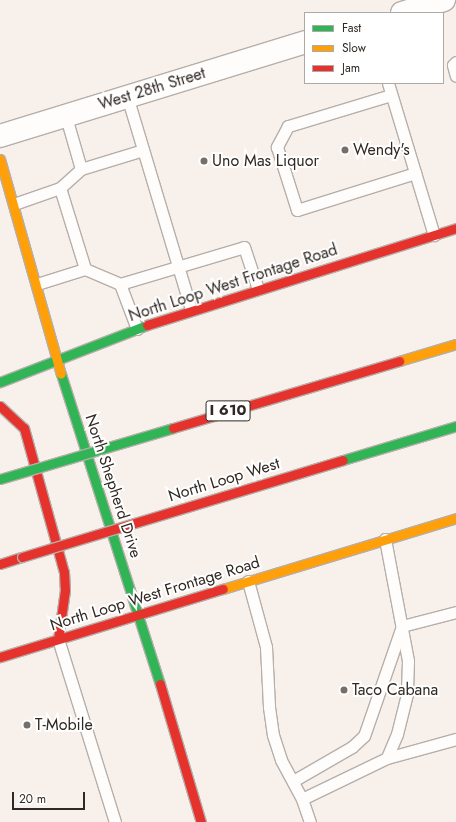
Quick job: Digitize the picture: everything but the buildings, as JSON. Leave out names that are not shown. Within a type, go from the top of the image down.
[{"type":"main road","name":"North Shepherd Drive","points":[[0,159],[37,284],[56,362],[139,614],[201,822]]},
{"type":"main road","name":"North Loop West Frontage Road","points":[[0,382],[56,362],[137,329],[191,310],[456,228]]},
{"type":"main road","name":"I 610","points":[[0,479],[456,344]]},
{"type":"main road","points":[[0,406],[24,428],[64,572],[65,590],[58,639]]},
{"type":"main road","name":"North Loop West","points":[[0,564],[456,426]]},
{"type":"main road","name":"North Loop West Frontage Road","points":[[0,657],[248,580],[456,518]]},
{"type":"street","points":[[405,12],[444,0]]},
{"type":"street","name":"West 28th Street","points":[[0,136],[66,117],[127,96],[304,42]]},
{"type":"lane","points":[[456,62],[453,65],[456,76]]},
{"type":"lane","points":[[388,84],[434,235]]},
{"type":"lane","points":[[391,95],[288,126],[277,147],[297,210],[415,173]]},
{"type":"lane","points":[[127,96],[191,310]]},
{"type":"lane","points":[[66,117],[81,169]]},
{"type":"lane","points":[[14,204],[60,188],[81,169],[143,150]]},
{"type":"lane","points":[[60,188],[85,269]]},
{"type":"lane","points":[[37,284],[85,269],[120,284],[244,246],[258,289]]},
{"type":"lane","points":[[120,284],[137,329]]},
{"type":"lane","points":[[384,539],[408,661],[407,694],[398,734],[387,758]]},
{"type":"lane","points":[[248,580],[260,616],[266,647],[269,707],[273,735],[281,760],[302,799],[310,822]]},
{"type":"lane","points":[[402,626],[456,612]]},
{"type":"lane","points":[[293,781],[352,747],[364,736],[402,626]]},
{"type":"lane","points":[[58,639],[115,822]]},
{"type":"lane","points":[[302,799],[387,758],[456,739]]},
{"type":"traffic: fast","points":[[0,382],[147,325]]},
{"type":"traffic: fast","points":[[61,374],[160,684]]},
{"type":"traffic: fast","points":[[343,460],[456,426]]},
{"type":"traffic: fast","points":[[0,479],[173,428]]},
{"type":"traffic: slow","points":[[0,159],[61,374]]},
{"type":"traffic: slow","points":[[399,361],[456,344]]},
{"type":"traffic: slow","points":[[223,589],[456,518]]},
{"type":"traffic: jam","points":[[147,325],[456,228]]},
{"type":"traffic: jam","points":[[173,428],[399,361]]},
{"type":"traffic: jam","points":[[0,406],[24,428],[64,572],[65,590],[58,639]]},
{"type":"traffic: jam","points":[[22,557],[343,460]]},
{"type":"traffic: jam","points":[[0,564],[22,557]]},
{"type":"traffic: jam","points":[[0,657],[223,589]]},
{"type":"traffic: jam","points":[[160,684],[201,822]]},
{"type":"place","name":"Wendy's","points":[[345,150]]},
{"type":"place","name":"Uno Mas Liquor","points":[[204,161]]},
{"type":"place","name":"Taco Cabana","points":[[344,690]]},
{"type":"place","name":"T-Mobile","points":[[27,725]]}]
